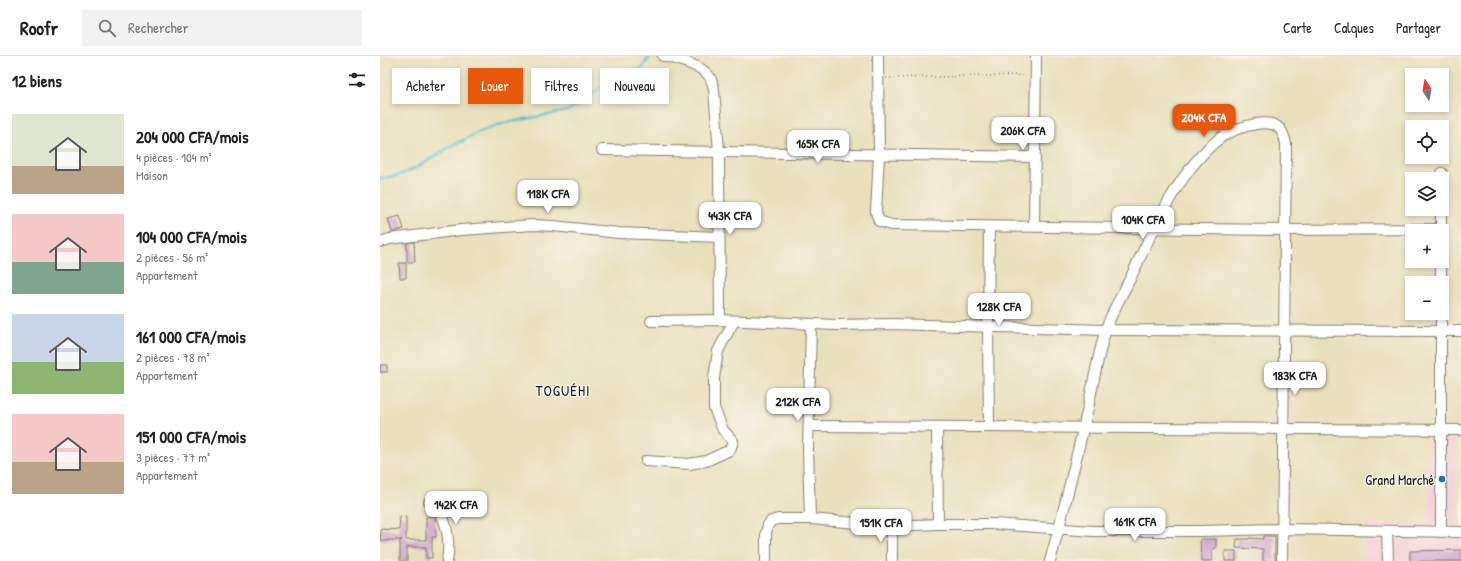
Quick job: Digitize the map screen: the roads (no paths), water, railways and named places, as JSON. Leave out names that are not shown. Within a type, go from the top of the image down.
[{"type":"street","points":[[663,56],[689,64],[703,71],[709,76],[714,90],[718,151],[720,320]]},
{"type":"street","points":[[878,56],[879,155],[875,205],[879,221],[891,225],[1154,229],[1405,230]]},
{"type":"street","points":[[1034,226],[1036,56]]},
{"type":"street","points":[[1050,561],[1059,529],[1106,330],[1154,229],[1183,178],[1209,148],[1231,132],[1254,125],[1270,124],[1275,124],[1282,131],[1286,144],[1282,561]]},
{"type":"street","points":[[602,150],[1034,157]]},
{"type":"street","points":[[380,242],[390,239],[461,230],[533,225],[619,233],[719,237]]},
{"type":"street","points":[[989,227],[989,427]]},
{"type":"street","points":[[650,321],[720,320],[811,325],[891,324],[1106,330],[1461,331]]},
{"type":"street","points":[[1441,320],[1441,532]]},
{"type":"street","points":[[646,461],[689,464],[706,461],[730,450],[733,441],[723,430],[714,408],[714,378],[718,351],[734,321]]},
{"type":"street","points":[[810,519],[808,449],[811,325]]},
{"type":"street","points":[[809,426],[1461,430]]},
{"type":"street","points":[[937,427],[938,524]]},
{"type":"street","points":[[429,502],[438,509],[444,519],[449,549],[447,561]]},
{"type":"street","points":[[766,561],[766,533],[768,525],[771,521],[778,519],[810,519],[892,526],[994,524],[1093,531],[1282,529],[1461,532]]},
{"type":"street","points":[[892,526],[892,561]]},
{"type":"street","points":[[1387,531],[1388,561]]},
{"type":"waterway","points":[[380,179],[399,175],[414,169],[453,145],[478,132],[505,123],[567,111],[603,86],[643,67],[650,56]]},
{"type":"place","name":"Grand Marché","points":[[1442,479]]},
{"type":"district","name":"TOGUÉHI","points":[[563,390]]}]
